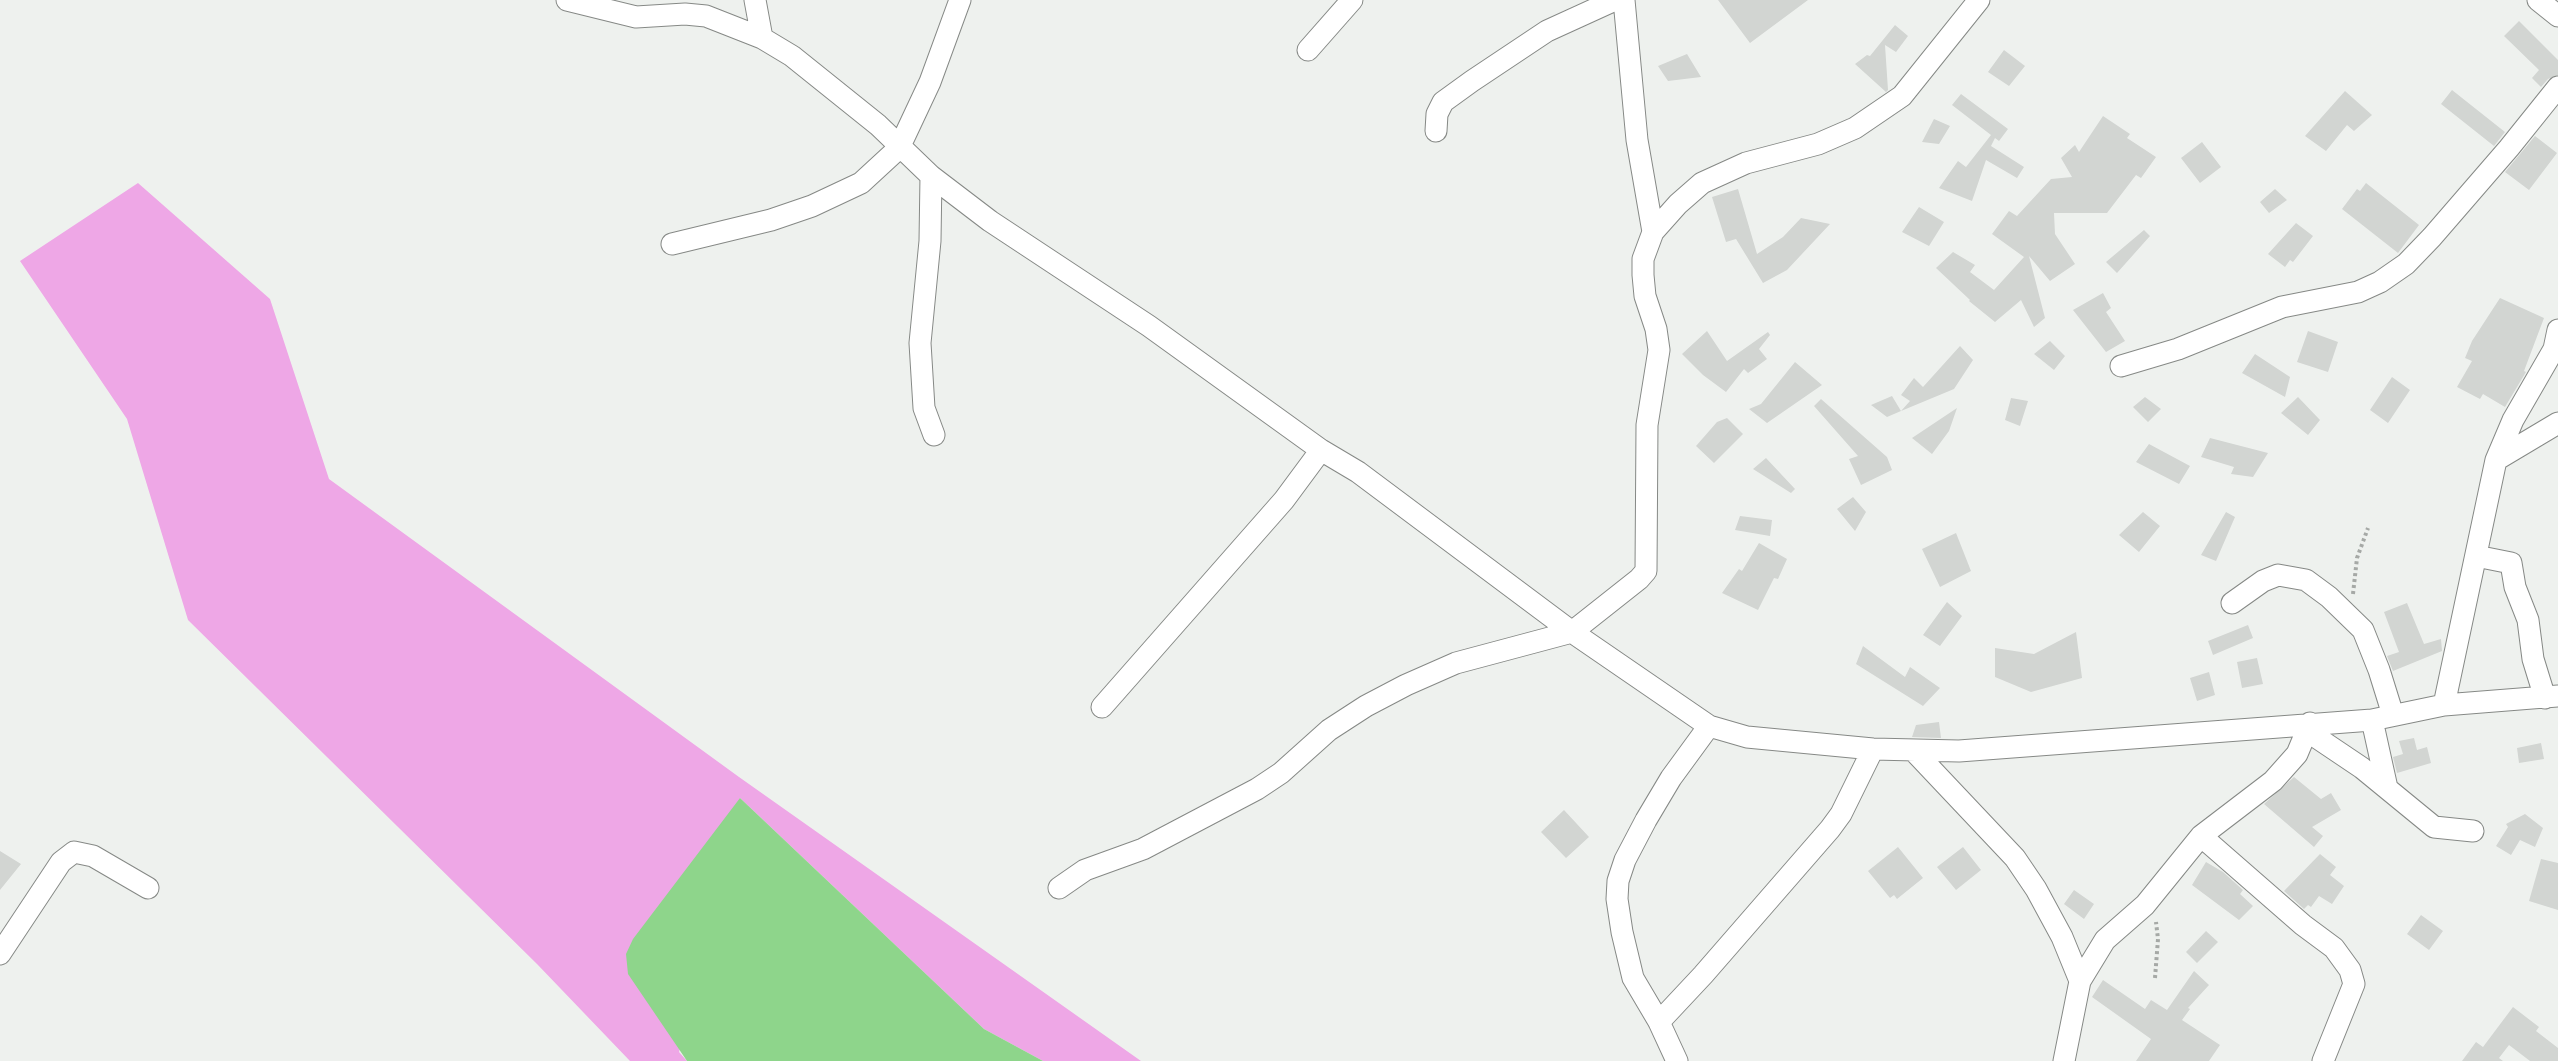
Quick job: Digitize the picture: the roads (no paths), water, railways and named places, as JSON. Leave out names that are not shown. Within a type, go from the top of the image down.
[{"type":"street","points":[[567,0],[636,17],[685,14],[706,16],[762,38],[792,56],[878,125],[899,148],[931,176],[990,221],[1149,326],[1321,450],[1358,472],[1572,632],[1709,726],[1747,737],[1873,749],[1970,750],[2309,727],[2372,720],[2444,705],[2551,697],[2533,659],[2528,620],[2515,587],[2511,563],[2476,556]]},
{"type":"street","points":[[672,244],[771,220],[812,206],[861,183],[899,148],[930,82],[960,0]]},
{"type":"street","points":[[1308,50],[1352,0]]},
{"type":"street","points":[[1436,131],[1437,114],[1443,102],[1547,31],[1615,0]]},
{"type":"street","points":[[1624,0],[1637,140],[1653,232]]},
{"type":"street","points":[[1059,888],[1085,870],[1143,849],[1257,789],[1281,773],[1329,730],[1366,706],[1456,663],[1572,632],[1639,579],[1647,571],[1647,424],[1659,350],[1656,329],[1645,296],[1643,275],[1643,259],[1653,232],[1678,204],[1702,183],[1739,165],[1818,144],[1855,128],[1902,96],[1979,0]]},
{"type":"street","points":[[2538,0],[2558,16]]},
{"type":"street","points":[[762,3],[762,38]]},
{"type":"street","points":[[2121,366],[2178,349],[2282,308],[2358,292],[2380,282],[2406,264],[2432,237],[2558,87]]},
{"type":"street","points":[[931,176],[930,241],[920,343],[924,408],[934,435]]},
{"type":"street","points":[[2444,705],[2496,460],[2513,420],[2554,349],[2558,330]]},
{"type":"street","points":[[2496,460],[2558,423]]},
{"type":"street","points":[[1102,707],[1284,500],[1321,450]]},
{"type":"street","points":[[2232,603],[2263,581],[2278,575],[2306,580],[2329,597],[2363,630],[2393,715]]},
{"type":"street","points":[[2372,720],[2387,788]]},
{"type":"street","points":[[1677,1061],[1659,1022],[1633,978],[1622,932],[1617,899],[1618,881],[1625,860],[1661,795],[1709,726]]},
{"type":"street","points":[[2309,727],[2434,827],[2474,831]]},
{"type":"street","points":[[2064,1061],[2080,981],[2105,940],[2145,905],[2201,836],[2273,781],[2297,754],[2309,727]]},
{"type":"street","points":[[1659,1022],[1830,829],[1841,814],[1873,749]]},
{"type":"street","points":[[1913,750],[2015,858],[2036,889],[2062,937],[2080,981]]},
{"type":"street","points":[[2201,836],[2303,925],[2334,948],[2350,970],[2354,984],[2323,1061]]},
{"type":"street","points":[[0,954],[61,862],[74,852],[93,856],[148,888]]}]
